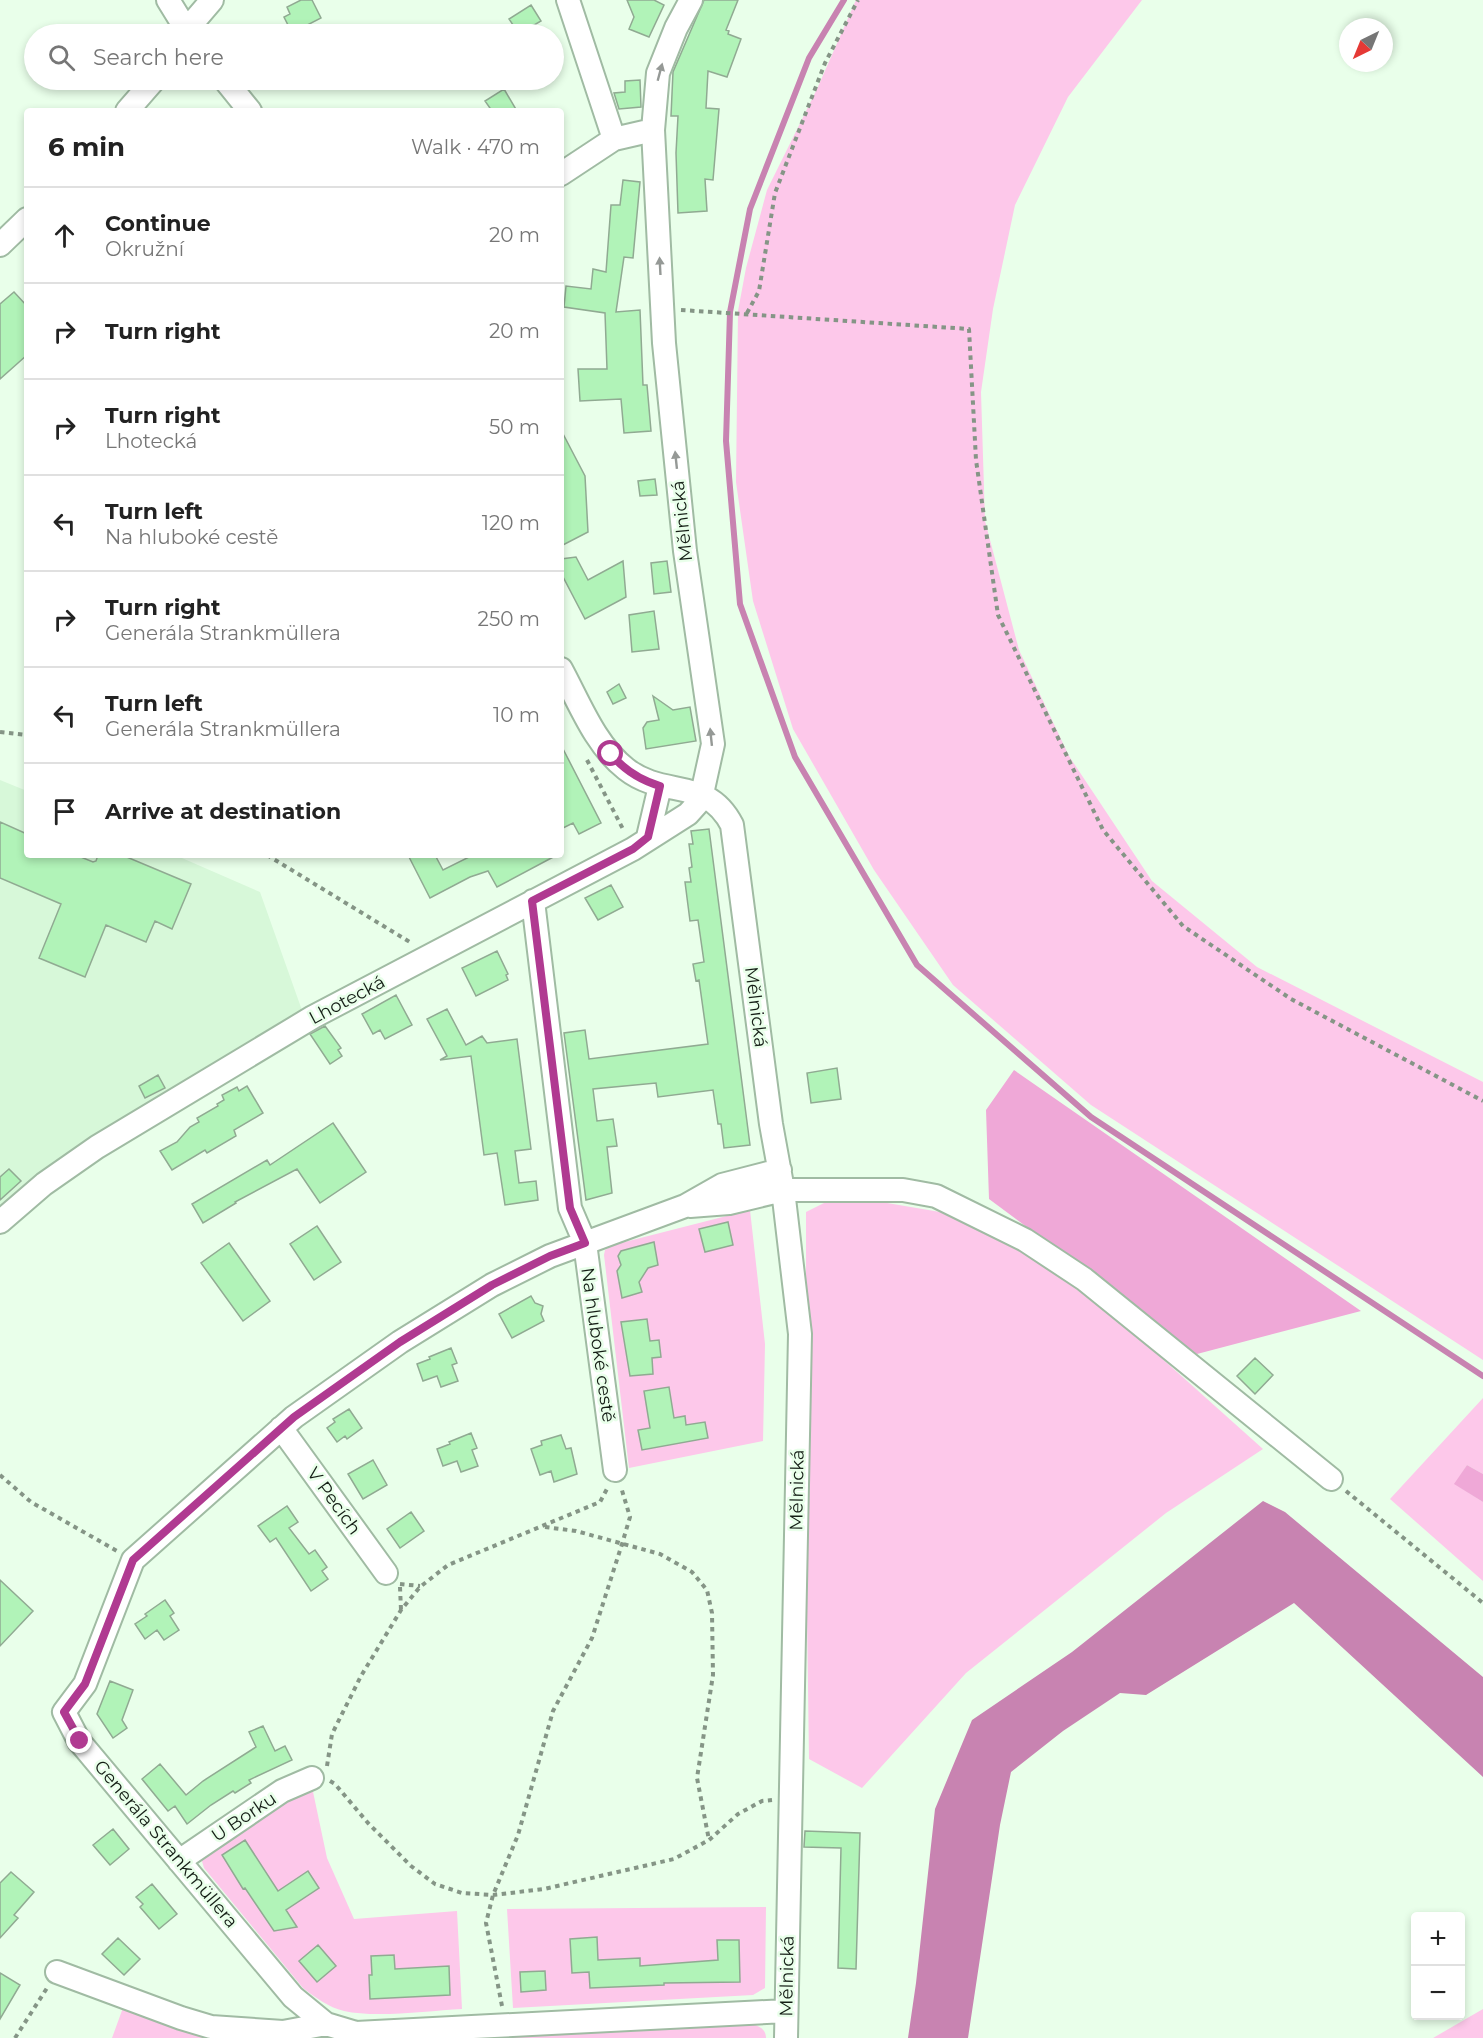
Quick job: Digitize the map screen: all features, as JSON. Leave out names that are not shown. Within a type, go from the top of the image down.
[{"type":"street","points":[[168,0],[181,24]]},
{"type":"street","points":[[193,24],[212,0]]},
{"type":"street","points":[[568,0],[614,140]]},
{"type":"street","name":"Mělnická","points":[[691,0],[676,28],[658,73],[653,130],[663,309],[685,551],[712,744],[702,794],[711,798],[720,807],[732,825],[800,1334],[786,2038]]},
{"type":"street","points":[[130,108],[145,90]]},
{"type":"street","points":[[233,90],[248,108]]},
{"type":"street","points":[[564,172],[614,140],[653,130]]},
{"type":"street","points":[[0,245],[24,222]]},
{"type":"street","points":[[564,675],[594,730],[618,763],[636,776],[660,786],[702,794]]},
{"type":"street","points":[[641,843],[660,786]]},
{"type":"street","name":"Lhotecká","points":[[0,1222],[44,1184],[97,1147],[313,1017],[641,843],[688,814],[698,804],[702,794]]},
{"type":"street","name":"Na hluboké cestě","points":[[532,901],[570,1208],[585,1243],[615,1470]]},
{"type":"street","name":"Generála Strankmüllera","points":[[786,2011],[356,2033],[326,2024],[293,1997],[80,1741],[64,1712],[85,1684],[133,1560],[294,1417],[400,1342],[492,1285],[550,1256],[685,1206],[729,1203],[781,1180],[903,1190],[936,1196],[1025,1240],[1084,1279],[1331,1479]]},
{"type":"street","name":"V Pecích","points":[[281,1428],[393,1579]]},
{"type":"street","name":"U Borku","points":[[179,1860],[282,1791],[319,1778]]},
{"type":"street","name":"Generála Strankmüllera","points":[[57,1972],[181,2019],[211,2027],[283,2032],[326,2024]]},
{"type":"path","points":[[747,313],[759,291],[775,192],[825,63],[858,0]]},
{"type":"path","points":[[663,309],[969,329],[976,460],[998,615],[1103,830],[1183,926],[1291,999],[1483,1101]]},
{"type":"path","points":[[0,732],[24,735]]},
{"type":"path","points":[[587,759],[641,843]]},
{"type":"path","points":[[272,858],[431,955]]},
{"type":"path","points":[[615,1470],[600,1502],[448,1565],[420,1587],[401,1611],[361,1676],[332,1734],[319,1778],[335,1784],[368,1823],[411,1866],[435,1884],[462,1893],[493,1895],[544,1889],[674,1859],[709,1840],[738,1814],[762,1801],[790,1798]]},
{"type":"path","points":[[506,2025],[486,1923],[493,1895],[518,1835],[554,1711],[592,1638],[630,1517],[615,1470]]},
{"type":"path","points":[[0,1475],[31,1502],[133,1560]]},
{"type":"path","points":[[1331,1479],[1483,1602]]},
{"type":"path","points":[[543,1527],[576,1531],[660,1554],[692,1572],[707,1590],[712,1613],[713,1675],[697,1778],[709,1840]]},
{"type":"path","points":[[393,1579],[420,1587]]},
{"type":"path","points":[[15,2038],[57,1972]]},
{"type":"shaded area","points":[[856,0],[1142,0],[1068,97],[1015,205],[993,309],[981,392],[985,521],[1019,650],[1069,756],[1152,881],[1257,967],[1483,1082],[1483,1360],[1091,1105],[953,985],[874,870],[793,729],[753,601],[736,482],[738,311],[746,268],[767,190],[817,89]]},
{"type":"shaded area","points":[[0,780],[24,790],[24,858],[182,858],[260,892],[304,1016],[0,1212]]},
{"type":"shaded area","points":[[1014,1070],[1361,1311],[1197,1354],[989,1199],[986,1110]]},
{"type":"shaded area","points":[[840,1195],[946,1213],[1021,1247],[1129,1329],[1263,1449],[1166,1513],[966,1673],[862,1788],[809,1759],[806,1543],[806,1212]]},
{"type":"shaded area","points":[[750,1210],[765,1344],[763,1441],[629,1468],[605,1250],[613,1245]]},
{"type":"shaded area","points":[[1483,1398],[1483,1474],[1467,1465],[1455,1484],[1483,1502],[1483,1581],[1390,1499]]},
{"type":"shaded area","points":[[1467,1465],[1483,1474],[1483,1502],[1454,1484]]},
{"type":"shaded area","points":[[1263,1501],[1285,1512],[1483,1677],[1483,1777],[1294,1603],[1146,1695],[1120,1693],[1063,1731],[1011,1772],[1000,1825],[968,2038],[908,2038],[935,1809],[972,1720],[1072,1652]]},
{"type":"shaded area","points":[[312,1787],[327,1858],[354,1919],[457,1911],[462,2009],[371,2014],[344,2011],[327,2005],[303,1988],[204,1868],[201,1858],[284,1800]]},
{"type":"shaded area","points":[[766,1907],[765,1988],[753,1995],[513,2008],[507,1909]]},
{"type":"shaded area","points":[[124,2005],[269,2038],[112,2038]]},
{"type":"shaded area","points":[[1483,2009],[1483,2038],[1433,2038],[1465,2020]]},
{"type":"shaded area","points":[[752,2024],[762,2029],[766,2038],[451,2038]]},
{"type":"building","points":[[301,0],[312,0],[321,18],[309,24],[288,24],[284,17],[290,14],[287,7]]},
{"type":"building","points":[[627,0],[654,0],[664,5],[649,37],[629,29],[634,17]]},
{"type":"building","points":[[704,0],[738,0],[726,30],[729,31],[728,34],[741,39],[727,77],[708,71],[706,108],[719,109],[713,180],[705,179],[707,211],[678,213],[676,153],[678,116],[671,116],[673,72]]},
{"type":"building","points":[[531,5],[541,21],[536,24],[512,24],[509,19]]},
{"type":"building","points":[[640,80],[641,107],[619,109],[614,93],[625,92],[625,81]]},
{"type":"building","points":[[505,90],[515,108],[490,108],[485,101]]},
{"type":"building","points":[[623,180],[640,182],[633,258],[624,257],[616,312],[640,310],[643,385],[647,385],[651,431],[624,433],[621,399],[580,401],[578,369],[607,369],[605,313],[564,307],[566,286],[591,289],[593,269],[606,272],[611,205],[620,205]]},
{"type":"building","points":[[14,292],[24,303],[24,358],[0,379],[0,304]]},
{"type":"building","points":[[564,436],[585,476],[588,532],[564,544]]},
{"type":"building","points":[[655,479],[657,495],[640,496],[638,481]]},
{"type":"building","points":[[576,557],[588,580],[623,561],[626,597],[585,619],[564,579],[564,559]]},
{"type":"building","points":[[667,561],[671,592],[654,594],[651,563]]},
{"type":"building","points":[[654,611],[659,649],[632,652],[629,615]]},
{"type":"building","points":[[619,684],[626,698],[613,704],[607,692]]},
{"type":"building","points":[[653,696],[673,710],[690,707],[696,741],[646,749],[643,728],[647,722],[659,720]]},
{"type":"building","points":[[564,751],[601,823],[579,834],[573,823],[564,828]]},
{"type":"building","points":[[0,822],[24,833],[24,858],[83,858],[93,862],[97,858],[129,858],[191,884],[172,929],[155,921],[146,942],[106,925],[85,977],[39,958],[61,904],[0,878]]},
{"type":"building","points":[[709,829],[750,1145],[724,1148],[713,1090],[658,1097],[656,1083],[593,1089],[597,1121],[613,1119],[617,1146],[607,1147],[612,1193],[586,1200],[564,1033],[585,1030],[589,1059],[708,1044],[699,980],[696,981],[693,964],[704,962],[698,920],[690,921],[685,882],[691,882],[689,844],[693,844],[691,831]]},
{"type":"building","points":[[410,858],[437,858],[443,870],[467,858],[551,858],[497,887],[488,871],[470,877],[430,898]]},
{"type":"building","points":[[611,885],[623,907],[598,920],[585,898]]},
{"type":"building","points":[[497,951],[508,974],[506,975],[508,980],[476,996],[462,968]]},
{"type":"building","points":[[396,995],[412,1025],[385,1039],[380,1030],[373,1034],[362,1014]]},
{"type":"building","points":[[447,1009],[466,1045],[482,1036],[487,1043],[517,1039],[531,1149],[515,1151],[519,1183],[536,1181],[538,1200],[505,1205],[497,1153],[484,1155],[471,1056],[440,1060],[447,1056],[427,1019]]},
{"type":"building","points":[[325,1026],[341,1048],[338,1050],[342,1056],[330,1064],[310,1034]]},
{"type":"building","points":[[837,1068],[841,1099],[811,1103],[807,1073]]},
{"type":"building","points":[[158,1075],[165,1088],[145,1098],[139,1086]]},
{"type":"building","points":[[247,1086],[263,1113],[234,1130],[236,1136],[207,1153],[205,1150],[172,1170],[160,1151],[177,1142],[190,1127],[199,1122],[197,1118],[218,1106],[217,1104],[224,1100],[222,1095],[237,1087],[239,1091]]},
{"type":"building","points":[[333,1123],[366,1172],[320,1203],[297,1169],[235,1202],[203,1223],[192,1204],[267,1160],[270,1165]]},
{"type":"building","points":[[9,1169],[21,1181],[0,1200],[0,1177]]},
{"type":"building","points":[[728,1222],[733,1245],[705,1252],[699,1229]]},
{"type":"building","points":[[317,1226],[341,1262],[314,1280],[290,1244]]},
{"type":"building","points":[[654,1242],[658,1265],[648,1268],[639,1282],[642,1292],[622,1298],[617,1271],[621,1265],[618,1256],[621,1251]]},
{"type":"building","points":[[229,1243],[270,1301],[243,1321],[201,1263]]},
{"type":"building","points":[[531,1296],[535,1303],[543,1306],[541,1314],[544,1321],[512,1338],[499,1314]]},
{"type":"building","points":[[647,1319],[650,1341],[659,1340],[661,1357],[652,1358],[653,1374],[630,1376],[621,1322]]},
{"type":"building","points":[[451,1348],[457,1363],[452,1365],[458,1381],[441,1387],[437,1376],[423,1381],[417,1364]]},
{"type":"building","points":[[1255,1358],[1273,1375],[1255,1394],[1237,1376]]},
{"type":"building","points":[[669,1387],[674,1418],[685,1416],[686,1425],[705,1422],[708,1438],[642,1450],[638,1430],[650,1428],[644,1391]]},
{"type":"building","points":[[349,1409],[362,1428],[347,1439],[345,1436],[337,1442],[327,1428],[335,1422],[333,1419]]},
{"type":"building","points":[[471,1433],[477,1448],[472,1450],[478,1466],[461,1472],[457,1461],[443,1466],[437,1449]]},
{"type":"building","points":[[561,1435],[566,1449],[571,1448],[577,1474],[554,1482],[551,1471],[540,1475],[531,1449],[542,1445],[541,1441]]},
{"type":"building","points":[[373,1460],[387,1485],[363,1499],[348,1474]]},
{"type":"building","points":[[287,1506],[298,1522],[289,1528],[309,1554],[315,1550],[327,1567],[322,1571],[328,1579],[311,1591],[276,1538],[270,1542],[258,1526]]},
{"type":"building","points":[[411,1512],[424,1531],[400,1548],[387,1529]]},
{"type":"building","points":[[0,1580],[33,1611],[0,1646]]},
{"type":"building","points":[[165,1600],[174,1613],[170,1616],[179,1630],[164,1640],[157,1630],[145,1639],[135,1624]]},
{"type":"building","points":[[110,1681],[133,1690],[122,1720],[127,1728],[113,1738],[97,1714]]},
{"type":"building","points":[[263,1726],[275,1751],[285,1746],[292,1760],[249,1780],[251,1783],[211,1805],[187,1824],[175,1806],[168,1811],[142,1779],[160,1764],[186,1795],[203,1781],[256,1747],[249,1732]]},
{"type":"building","points":[[113,1829],[129,1849],[110,1865],[93,1845]]},
{"type":"building","points":[[805,1831],[860,1833],[856,1969],[838,1968],[841,1848],[804,1847]]},
{"type":"building","points":[[245,1840],[278,1891],[308,1871],[319,1888],[286,1910],[297,1927],[274,1931],[245,1888],[243,1889],[222,1855]]},
{"type":"building","points":[[11,1872],[34,1892],[14,1915],[18,1918],[0,1938],[0,1883]]},
{"type":"building","points":[[152,1884],[177,1914],[159,1929],[140,1907],[143,1904],[136,1897]]},
{"type":"building","points":[[597,1937],[598,1960],[640,1958],[640,1966],[718,1960],[717,1940],[739,1940],[740,1982],[664,1983],[664,1985],[590,1988],[589,1972],[572,1973],[570,1939]]},
{"type":"building","points":[[118,1938],[140,1959],[124,1975],[102,1954]]},
{"type":"building","points":[[318,1945],[336,1966],[317,1982],[299,1961]]},
{"type":"building","points":[[394,1955],[395,1969],[449,1966],[450,1995],[370,1999],[371,1956]]},
{"type":"building","points":[[545,1971],[546,1990],[521,1992],[520,1972]]},
{"type":"building","points":[[0,1973],[20,1985],[0,2019]]},
{"type":"waterway","points":[[844,0],[809,58],[750,209],[730,312],[726,441],[740,604],[795,757],[917,965],[1091,1117],[1483,1376]]},
{"type":"route","points":[[80,1741],[64,1712],[85,1684],[133,1560],[294,1417],[400,1342],[492,1285],[550,1256],[585,1243],[570,1208],[532,901],[633,849],[648,837],[660,786],[636,776],[618,763],[611,754]]}]
